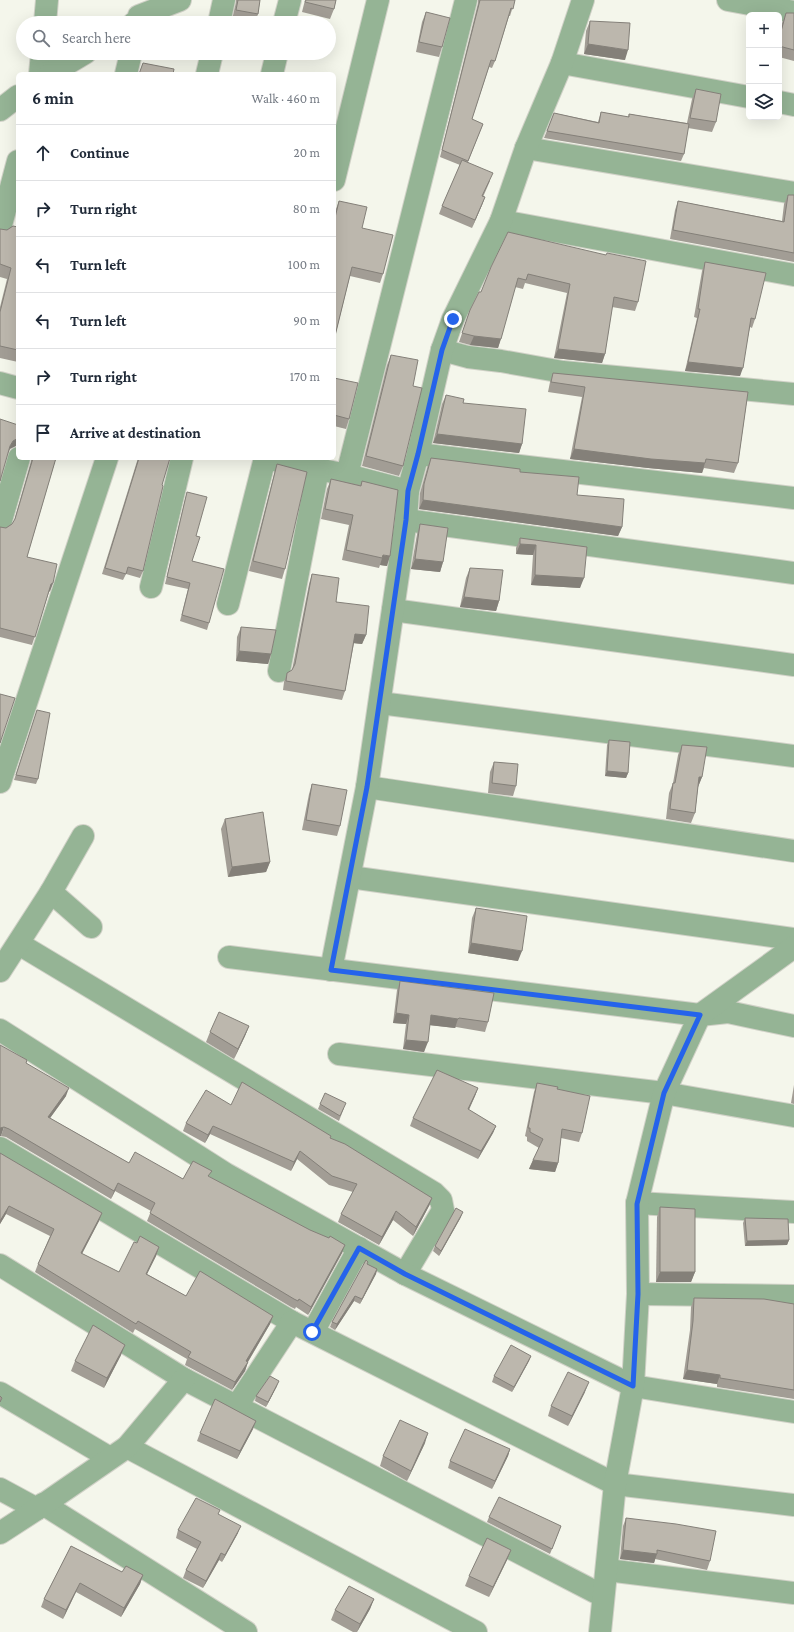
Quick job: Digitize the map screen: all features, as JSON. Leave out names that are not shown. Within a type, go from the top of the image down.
[{"type":"street","points":[[46,16],[47,0]]},
{"type":"street","points":[[138,16],[180,0]]},
{"type":"street","points":[[221,16],[224,0]]},
{"type":"street","points":[[286,16],[290,0]]},
{"type":"street","points":[[336,172],[378,0]]},
{"type":"street","points":[[347,475],[466,0]]},
{"type":"street","points":[[331,970],[367,787],[406,520],[408,491],[442,350],[453,319],[501,221],[526,148],[562,63],[583,0]]},
{"type":"street","points":[[728,0],[794,12]]},
{"type":"street","points":[[40,72],[41,60]]},
{"type":"street","points":[[53,72],[73,60]]},
{"type":"street","points":[[126,72],[129,60]]},
{"type":"street","points":[[207,72],[210,60]]},
{"type":"street","points":[[272,72],[275,60]]},
{"type":"street","points":[[562,63],[746,96]]},
{"type":"street","points":[[0,110],[16,98]]},
{"type":"street","points":[[782,103],[794,105]]},
{"type":"street","points":[[526,148],[794,193]]},
{"type":"street","points":[[0,229],[16,169]]},
{"type":"street","points":[[501,221],[794,275]]},
{"type":"street","points":[[442,350],[468,357],[563,372],[794,394]]},
{"type":"street","points":[[0,383],[16,387]]},
{"type":"street","points":[[418,454],[794,498]]},
{"type":"street","points":[[0,524],[18,460]]},
{"type":"street","points":[[0,782],[106,460]]},
{"type":"street","points":[[151,587],[182,460]]},
{"type":"street","points":[[228,604],[264,460]]},
{"type":"street","points":[[274,460],[347,475],[408,491]]},
{"type":"street","points":[[279,671],[318,470]]},
{"type":"street","points":[[406,520],[794,573]]},
{"type":"street","points":[[393,610],[794,665]]},
{"type":"street","points":[[380,703],[794,756]]},
{"type":"street","points":[[367,787],[794,851]]},
{"type":"street","points":[[0,971],[19,944],[84,836]]},
{"type":"street","points":[[350,877],[794,939]]},
{"type":"street","points":[[51,892],[91,927]]},
{"type":"street","points":[[19,944],[434,1193],[441,1200],[443,1210],[405,1274]]},
{"type":"street","points":[[600,1632],[615,1484],[633,1386],[638,1294],[637,1204],[664,1093],[700,1015],[794,947]]},
{"type":"street","points":[[229,957],[700,1015],[728,1012],[794,1026]]},
{"type":"street","points":[[0,1030],[226,1174],[405,1274],[633,1386],[794,1412]]},
{"type":"street","points":[[339,1054],[664,1093],[794,1116]]},
{"type":"street","points":[[0,1148],[292,1322],[615,1484],[794,1506]]},
{"type":"street","points":[[637,1204],[794,1212]]},
{"type":"street","points":[[312,1332],[359,1248]]},
{"type":"street","points":[[0,1265],[184,1379],[603,1596]]},
{"type":"street","points":[[638,1294],[794,1296]]},
{"type":"street","points":[[236,1407],[292,1322]]},
{"type":"street","points":[[0,1533],[119,1452],[184,1379]]},
{"type":"street","points":[[0,1393],[476,1632]]},
{"type":"street","points":[[0,1489],[40,1507],[246,1632]]},
{"type":"street","points":[[606,1570],[794,1593]]},
{"type":"building","points":[[238,0],[260,0],[258,14],[236,10]]},
{"type":"building","points":[[306,0],[336,0],[334,9],[305,2]]},
{"type":"building","points":[[480,0],[515,0],[513,9],[511,8],[495,61],[491,60],[472,119],[483,124],[468,161],[442,150]]},
{"type":"building","points":[[426,12],[450,18],[442,47],[419,42]]},
{"type":"building","points":[[786,13],[794,13],[794,50],[782,47],[782,28]]},
{"type":"building","points":[[590,21],[630,23],[628,50],[588,44]]},
{"type":"building","points":[[143,63],[174,69],[173,72],[140,72]]},
{"type":"building","points":[[696,89],[721,94],[716,122],[690,118]]},
{"type":"building","points":[[601,112],[629,117],[629,114],[689,124],[684,154],[547,131],[554,113],[599,123]]},
{"type":"building","points":[[462,160],[493,173],[482,196],[485,197],[475,220],[442,206]]},
{"type":"building","points":[[788,195],[794,195],[794,253],[673,230],[678,201],[784,222]]},
{"type":"building","points":[[339,201],[367,207],[362,228],[393,235],[383,274],[352,267],[336,332],[336,214]]},
{"type":"building","points":[[13,226],[16,227],[16,350],[0,346],[0,312],[11,268],[0,264],[0,229],[7,230]]},
{"type":"building","points":[[508,232],[606,255],[607,253],[646,261],[638,302],[614,297],[605,354],[558,349],[570,284],[528,274],[526,280],[518,278],[501,339],[462,333],[470,310],[479,292],[481,292]]},
{"type":"building","points":[[705,262],[766,273],[755,319],[751,318],[743,368],[688,362],[700,309],[698,309]]},
{"type":"building","points":[[391,355],[418,360],[413,386],[422,388],[403,466],[366,456]]},
{"type":"building","points":[[553,373],[748,392],[738,463],[706,459],[705,463],[651,459],[574,449],[585,387],[551,382]]},
{"type":"building","points":[[336,378],[358,383],[349,419],[336,416]]},
{"type":"building","points":[[446,395],[464,399],[463,403],[526,409],[522,444],[437,434]]},
{"type":"building","points":[[0,419],[16,424],[16,439],[10,446],[0,481]]},
{"type":"building","points":[[431,458],[520,469],[520,472],[579,477],[577,495],[624,499],[622,527],[423,500],[424,484]]},
{"type":"building","points":[[32,460],[55,460],[27,557],[57,564],[53,583],[51,584],[35,637],[0,628],[0,527],[6,528],[12,524],[15,519]]},
{"type":"building","points":[[138,460],[169,460],[162,485],[143,571],[128,567],[126,574],[105,568]]},
{"type":"building","points":[[277,464],[307,472],[285,569],[253,561]]},
{"type":"building","points":[[331,479],[361,486],[362,481],[398,490],[390,556],[383,555],[382,558],[346,550],[353,515],[325,509]]},
{"type":"building","points":[[187,492],[207,497],[196,536],[200,537],[192,561],[224,569],[209,623],[182,615],[190,583],[167,577]]},
{"type":"building","points":[[420,524],[448,528],[443,562],[415,559]]},
{"type":"building","points":[[520,538],[587,547],[584,578],[535,575],[536,545],[520,544]]},
{"type":"building","points":[[470,568],[503,570],[499,601],[464,597]]},
{"type":"building","points":[[312,574],[339,578],[336,602],[369,606],[366,635],[355,634],[345,691],[286,681],[287,673],[292,670],[295,664]]},
{"type":"building","points":[[241,627],[276,630],[271,654],[239,651]]},
{"type":"building","points":[[0,694],[15,698],[0,743]]},
{"type":"building","points":[[37,710],[50,713],[38,779],[16,775]]},
{"type":"building","points":[[609,740],[630,742],[628,773],[607,771]]},
{"type":"building","points":[[682,745],[707,747],[702,777],[699,777],[695,813],[670,809],[673,783],[675,783]]},
{"type":"building","points":[[494,762],[518,764],[516,786],[492,783]]},
{"type":"building","points":[[312,784],[347,790],[340,826],[306,820]]},
{"type":"building","points":[[263,812],[270,862],[232,867],[225,819]]},
{"type":"building","points":[[476,908],[527,916],[522,951],[471,943]]},
{"type":"building","points":[[400,981],[494,993],[488,1022],[431,1015],[428,1042],[406,1040],[409,1015],[396,1013]]},
{"type":"building","points":[[219,1012],[249,1026],[238,1049],[210,1032]]},
{"type":"building","points":[[0,1045],[27,1060],[26,1063],[69,1088],[48,1117],[129,1163],[135,1152],[183,1179],[193,1161],[212,1171],[208,1176],[310,1230],[329,1238],[330,1236],[345,1245],[311,1307],[299,1299],[298,1301],[294,1299],[150,1213],[155,1203],[118,1183],[114,1191],[9,1129],[4,1127],[0,1128]]},
{"type":"building","points":[[437,1070],[478,1088],[468,1109],[496,1126],[481,1151],[413,1118]]},
{"type":"building","points":[[242,1082],[331,1136],[330,1138],[345,1144],[432,1198],[416,1227],[396,1211],[382,1237],[341,1214],[357,1184],[332,1176],[300,1151],[294,1162],[213,1126],[208,1135],[186,1123],[206,1090],[231,1105]]},
{"type":"building","points":[[537,1083],[590,1096],[582,1133],[562,1129],[558,1163],[533,1160],[543,1139],[530,1132],[530,1128],[528,1128]]},
{"type":"building","points":[[325,1093],[346,1103],[340,1116],[320,1104]]},
{"type":"building","points":[[0,1153],[102,1213],[81,1253],[119,1272],[134,1242],[137,1243],[140,1236],[159,1247],[146,1274],[186,1296],[200,1271],[273,1316],[246,1361],[248,1362],[235,1382],[188,1357],[191,1352],[138,1321],[136,1324],[38,1264],[54,1229],[9,1206],[0,1221]]},
{"type":"building","points":[[660,1207],[695,1209],[695,1272],[660,1272]]},
{"type":"building","points":[[456,1208],[463,1212],[441,1251],[435,1246]]},
{"type":"building","points":[[745,1218],[788,1219],[789,1240],[747,1241]]},
{"type":"building","points":[[366,1260],[368,1262],[367,1264],[377,1269],[362,1299],[355,1296],[337,1324],[332,1322]]},
{"type":"building","points":[[694,1298],[764,1299],[794,1304],[794,1390],[720,1378],[720,1375],[687,1370],[693,1321]]},
{"type":"building","points":[[93,1325],[125,1345],[107,1378],[75,1361]]},
{"type":"building","points":[[511,1345],[531,1356],[514,1387],[494,1376]]},
{"type":"building","points":[[568,1372],[589,1382],[572,1416],[551,1406]]},
{"type":"building","points":[[270,1376],[279,1381],[268,1402],[256,1396]]},
{"type":"building","points":[[215,1399],[256,1421],[240,1451],[200,1433]]},
{"type":"building","points":[[400,1420],[428,1433],[411,1471],[383,1456]]},
{"type":"building","points":[[465,1429],[510,1449],[495,1481],[450,1461]]},
{"type":"building","points":[[499,1497],[561,1526],[552,1549],[489,1517]]},
{"type":"building","points":[[196,1498],[220,1510],[218,1514],[241,1526],[225,1555],[221,1553],[206,1581],[186,1570],[201,1542],[178,1530]]},
{"type":"building","points":[[626,1518],[676,1524],[716,1531],[710,1561],[657,1550],[657,1554],[623,1550]]},
{"type":"building","points":[[487,1538],[511,1550],[493,1587],[469,1576]]},
{"type":"building","points":[[71,1546],[122,1572],[126,1566],[143,1575],[124,1608],[80,1583],[66,1610],[44,1599]]},
{"type":"building","points":[[349,1586],[374,1599],[360,1624],[335,1610]]},
{"type":"route","points":[[312,1332],[359,1248],[405,1274],[633,1386],[638,1294],[637,1204],[664,1093],[700,1015],[331,970],[367,787],[406,520],[408,491],[442,350],[453,319]]}]
